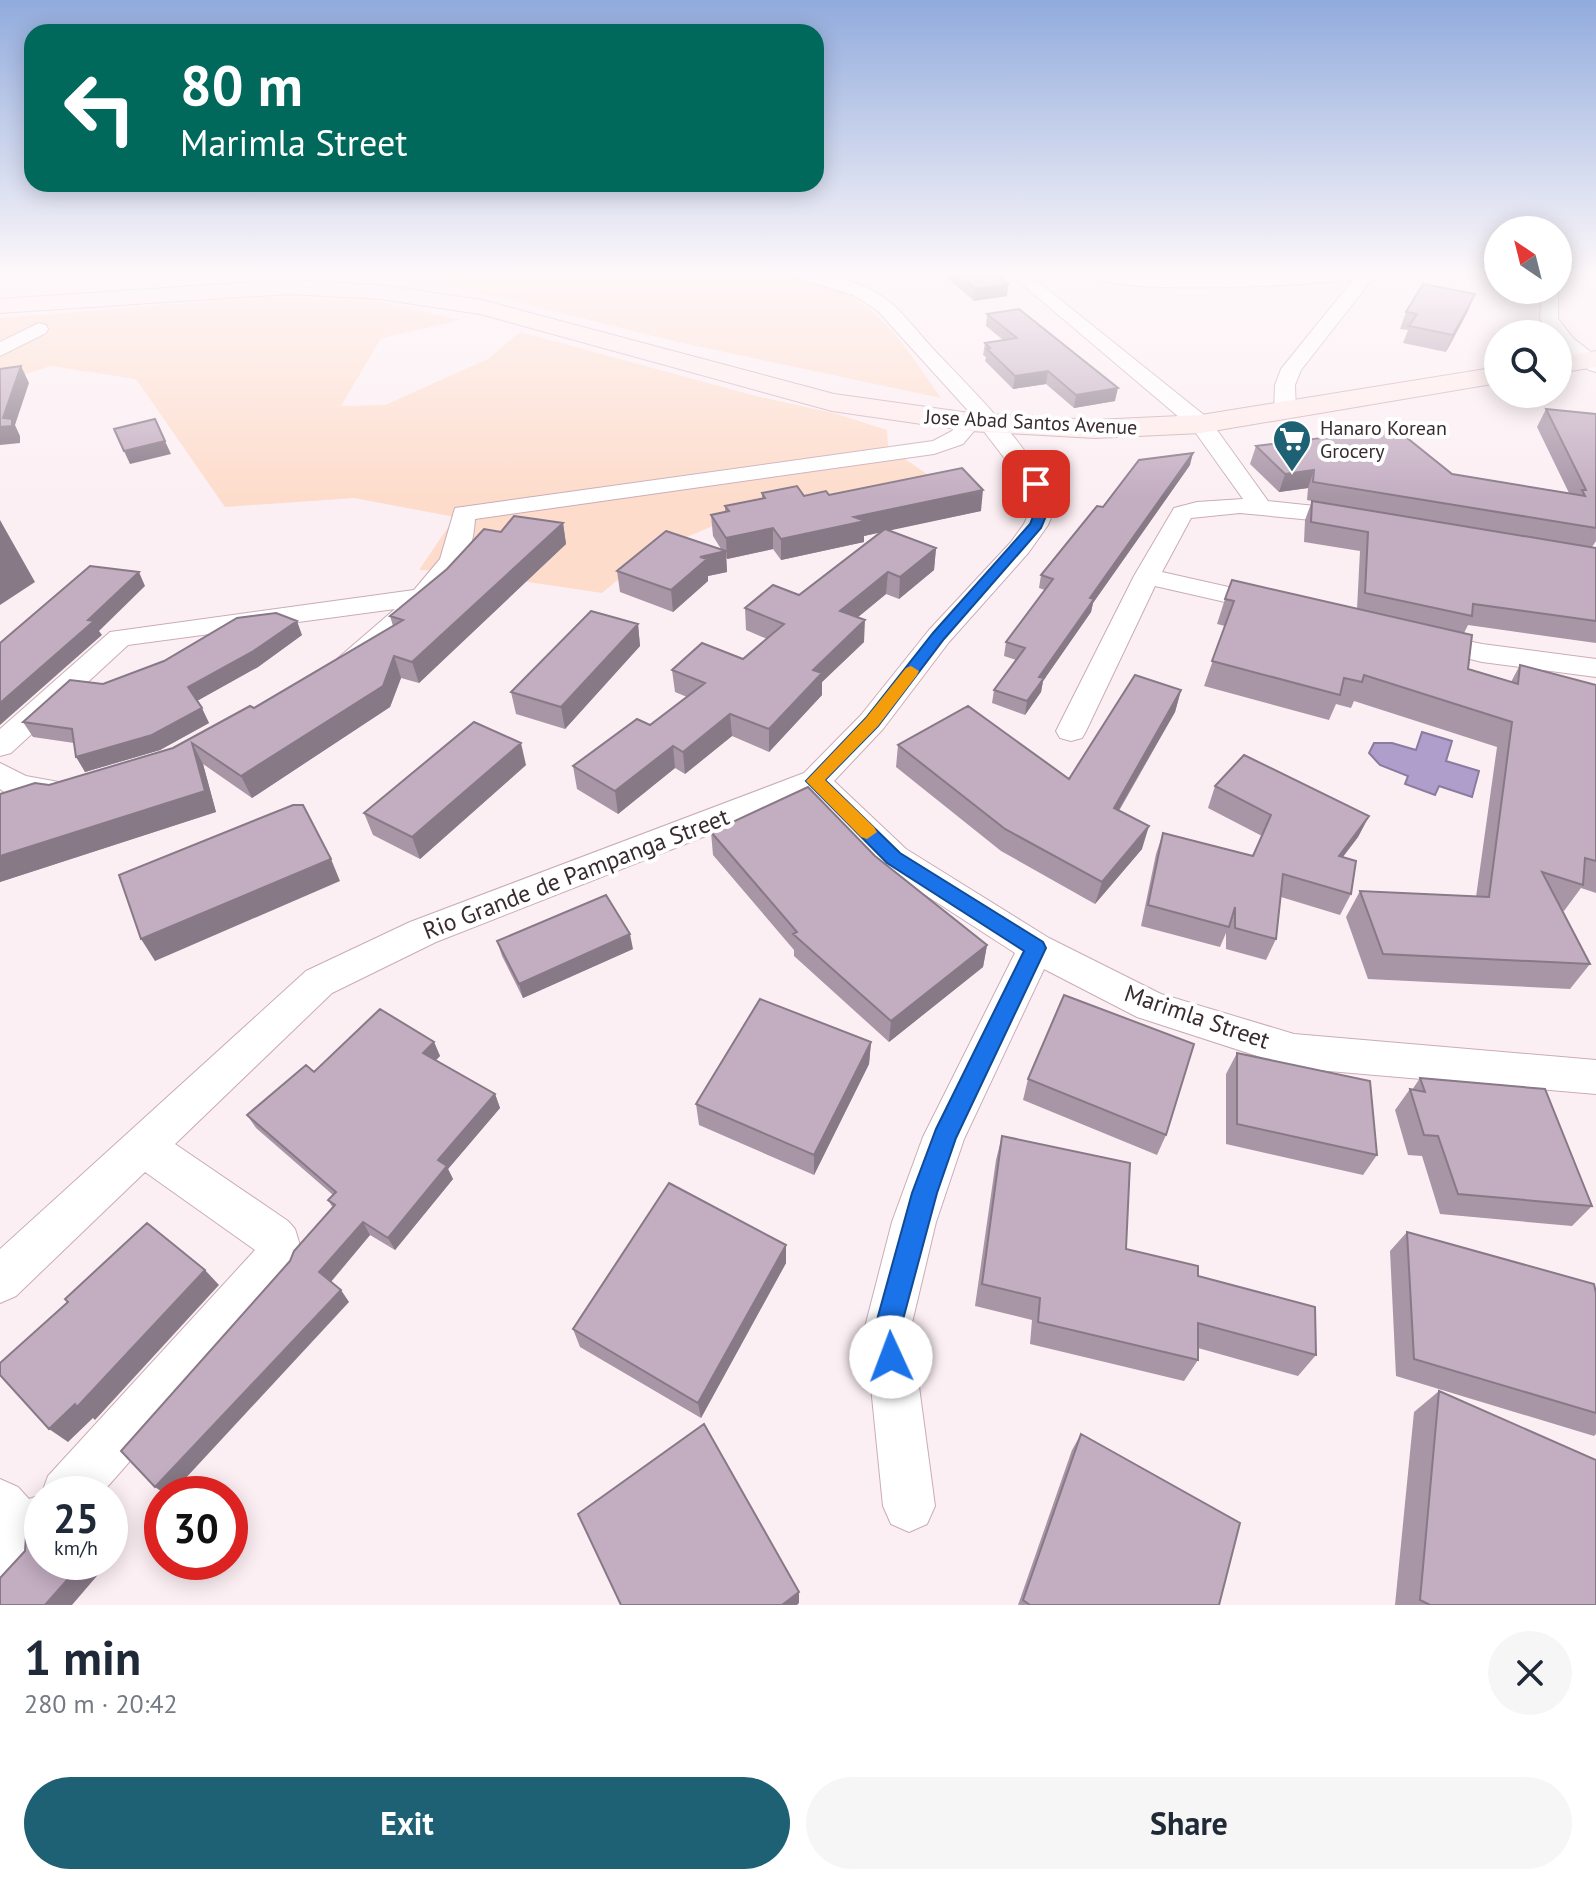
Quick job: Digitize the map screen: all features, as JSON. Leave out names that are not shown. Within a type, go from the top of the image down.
[{"type":"main road","name":"Jose Abad Santos Avenue","points":[[633,348],[832,402],[980,423],[1095,429],[1201,424],[1484,377]]},
{"type":"main road","points":[[1572,364],[1594,362]]},
{"type":"street","name":"Rio Grande de Pampanga Street","points":[[0,1280],[319,982],[423,932],[815,781],[872,722],[939,636],[1036,525],[1045,504],[1036,484],[918,348]]},
{"type":"street","points":[[1108,348],[1201,424],[1261,508]]},
{"type":"street","points":[[1285,412],[1285,385],[1291,369],[1308,348]]},
{"type":"street","points":[[1574,348],[1594,362]]},
{"type":"street","points":[[328,672],[353,658],[422,597],[459,547],[463,513],[934,447],[957,439],[980,423]]},
{"type":"street","points":[[1071,731],[1147,576],[1182,513],[1193,508],[1305,510],[1378,522]]},
{"type":"street","points":[[1147,576],[1297,611]]},
{"type":"street","points":[[0,746],[120,638],[422,597]]},
{"type":"street","points":[[1398,634],[1482,653],[1596,668]]},
{"type":"street","points":[[0,774],[18,786],[62,793],[90,785]]},
{"type":"street","name":"Marimla Street","points":[[815,781],[894,858],[1036,948],[1150,1006],[1294,1051],[1596,1077]]},
{"type":"street","points":[[909,1506],[888,1327],[914,1222],[944,1137],[1036,948]]},
{"type":"street","points":[[83,1476],[281,1255],[279,1244],[272,1236],[143,1146]]},
{"type":"shaded area","points":[[0,348],[375,348],[341,406],[385,405],[488,359],[501,348],[579,348],[756,396],[837,414],[887,430],[888,447],[941,484],[751,510],[651,552],[602,593],[460,572],[419,570],[455,517],[354,498],[225,507],[136,379],[51,366],[0,382]]},
{"type":"shaded area","points":[[706,348],[905,348],[941,398]]},
{"type":"shaded area","points":[[1422,732],[1452,741],[1446,761],[1479,771],[1472,797],[1439,786],[1435,795],[1405,784],[1408,776],[1380,765],[1369,753],[1374,743],[1392,743],[1416,750]]},
{"type":"building","points":[[1068,348],[1118,388],[1076,395],[1048,371],[1015,376],[987,349]]},
{"type":"building","points":[[21,366],[3,418],[12,419],[12,426],[0,427],[0,369]]},
{"type":"building","points":[[1546,409],[1596,414],[1596,528],[1313,482],[1314,470],[1285,474],[1256,446],[1396,429],[1452,474],[1585,496],[1582,490],[1586,490]]},
{"type":"building","points":[[155,419],[165,441],[124,451],[114,429]]},
{"type":"building","points":[[1193,453],[1090,598],[1094,599],[1039,677],[1044,678],[1027,701],[994,690],[1025,648],[1006,642],[1053,579],[1041,575],[1097,506],[1103,507],[1139,460]]},
{"type":"building","points":[[962,468],[983,490],[854,517],[865,521],[781,539],[773,528],[726,538],[711,515],[729,511],[725,506],[765,498],[762,493],[797,486],[804,496],[826,491],[829,495]]},
{"type":"building","points":[[1312,501],[1596,548],[1596,621],[1473,604],[1472,616],[1365,593],[1368,532],[1311,522]]},
{"type":"building","points":[[514,516],[563,523],[412,662],[394,656],[383,686],[241,776],[192,743],[205,791],[0,856],[0,794],[35,783],[49,785],[173,748],[250,706],[254,708],[403,620],[390,616],[447,569],[484,529],[501,532]]},
{"type":"building","points":[[885,529],[936,548],[900,577],[888,572],[840,611],[865,620],[813,670],[822,673],[769,729],[730,714],[683,752],[673,746],[615,791],[573,766],[637,719],[650,725],[705,683],[672,670],[702,643],[743,659],[784,624],[745,608],[773,585],[799,595]]},
{"type":"building","points":[[666,531],[726,551],[700,557],[707,559],[671,590],[617,571]]},
{"type":"building","points":[[90,566],[139,572],[88,620],[94,621],[0,703],[0,643]]},
{"type":"building","points":[[1232,580],[1472,635],[1468,669],[1518,684],[1520,665],[1596,685],[1596,861],[1585,858],[1583,885],[1542,872],[1590,964],[1383,954],[1360,891],[1489,897],[1512,722],[1364,675],[1362,682],[1344,678],[1340,695],[1212,661],[1234,601],[1225,599]]},
{"type":"building","points":[[591,611],[638,624],[561,707],[511,692]]},
{"type":"building","points":[[276,613],[297,621],[252,652],[188,687],[202,708],[152,735],[76,757],[72,729],[23,722],[70,680],[103,684],[164,661],[237,618]]},
{"type":"building","points":[[1135,675],[1181,690],[1114,808],[1149,826],[1102,882],[1005,829],[898,745],[968,706],[1069,779]]},
{"type":"building","points":[[474,722],[521,743],[412,837],[364,813]]},
{"type":"building","points":[[1244,755],[1369,816],[1339,856],[1356,861],[1351,894],[1283,874],[1276,939],[1235,928],[1235,907],[1229,927],[1148,905],[1163,833],[1253,856],[1271,815],[1215,786]]},
{"type":"building","points":[[808,787],[875,856],[987,945],[891,1021],[793,934],[797,932],[711,832]]},
{"type":"building","points":[[293,805],[303,805],[331,859],[141,939],[119,875]]},
{"type":"building","points":[[606,895],[630,934],[519,984],[497,941]]},
{"type":"building","points":[[1064,995],[1194,1044],[1166,1135],[1028,1079]]},
{"type":"building","points":[[760,999],[871,1042],[814,1155],[696,1104]]},
{"type":"building","points":[[380,1009],[434,1042],[423,1053],[495,1094],[438,1160],[447,1166],[388,1238],[363,1222],[319,1272],[341,1290],[165,1476],[145,1476],[121,1451],[290,1261],[294,1251],[335,1205],[328,1200],[336,1192],[247,1115],[306,1065],[314,1072]]},
{"type":"building","points":[[1237,1053],[1370,1081],[1377,1155],[1237,1124]]},
{"type":"building","points":[[1420,1078],[1545,1089],[1592,1206],[1458,1194],[1438,1136],[1424,1135],[1410,1089],[1425,1092]]},
{"type":"building","points":[[1002,1136],[1130,1163],[1126,1249],[1198,1266],[1198,1276],[1315,1307],[1316,1355],[1198,1323],[1198,1360],[1038,1322],[1040,1298],[982,1284]]},
{"type":"building","points":[[669,1183],[786,1245],[698,1403],[573,1329]]},
{"type":"building","points":[[147,1223],[205,1270],[77,1407],[75,1404],[49,1429],[0,1375],[0,1363],[68,1302],[65,1299]]},
{"type":"building","points":[[1407,1232],[1594,1284],[1596,1413],[1414,1359]]},
{"type":"building","points":[[1439,1391],[1596,1460],[1596,1605],[1430,1605],[1420,1600]]},
{"type":"building","points":[[704,1424],[799,1592],[782,1605],[621,1605],[578,1514]]},
{"type":"building","points":[[1081,1434],[1240,1523],[1219,1605],[1030,1605],[1023,1600]]},
{"type":"building","points":[[24,1552],[24,1580],[67,1580],[45,1605],[0,1605],[0,1578]]},
{"type":"slow traffic","points":[[867,832],[815,781],[872,722],[911,671]]},
{"type":"place","name":"Hanaro Korean Grocery","points":[[1292,473]]},
{"type":"route","points":[[891,1357],[888,1327],[924,1193],[944,1137],[1036,948],[894,858],[815,781],[872,722],[939,636],[1020,547],[1036,525],[1045,504],[1036,484]]}]
